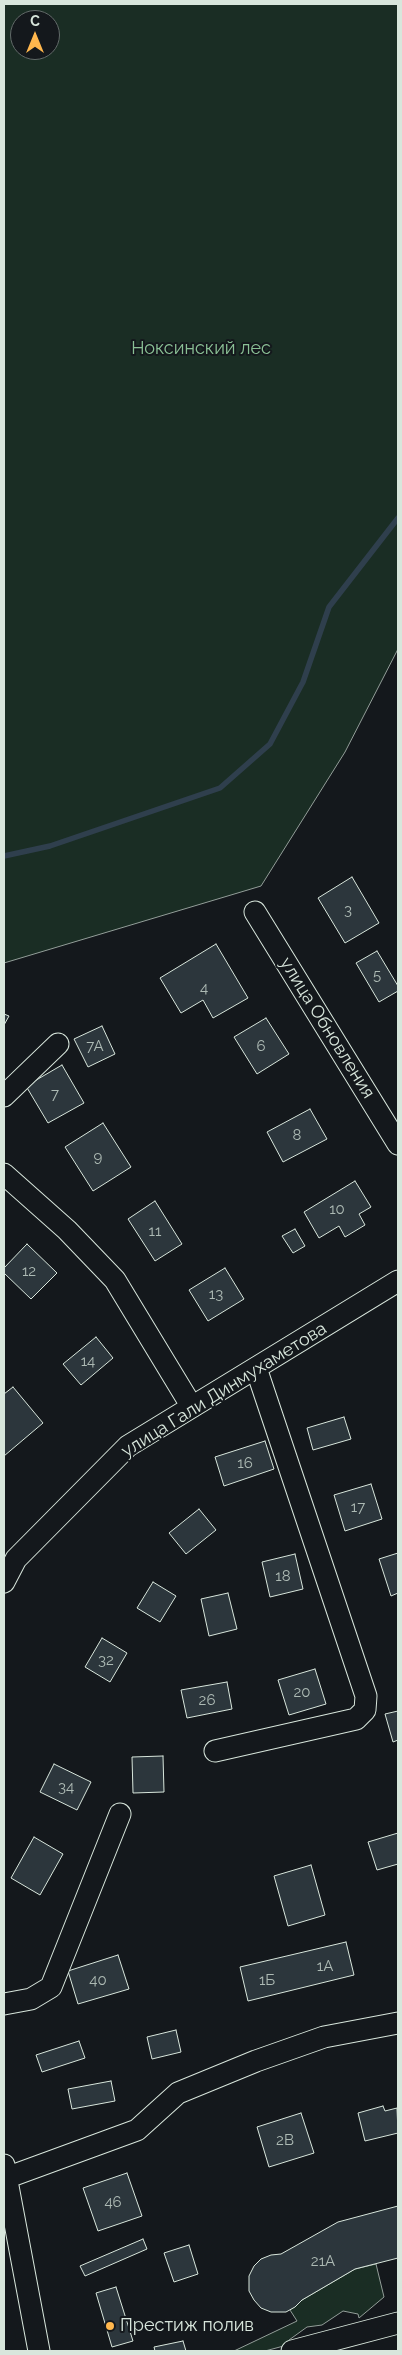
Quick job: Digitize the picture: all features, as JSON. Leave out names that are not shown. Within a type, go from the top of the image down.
[{"type":"street","name":"улица Обновления","points":[[255,912],[398,1144]]},
{"type":"street","points":[[4,1096],[58,1044]]},
{"type":"street","points":[[4,1174],[67,1230],[115,1280],[192,1407]]},
{"type":"street","name":"улица Гали Динмухаметова","points":[[4,1582],[10,1554],[128,1446],[398,1281]]},
{"type":"street","points":[[215,1751],[356,1719],[365,1710],[366,1696],[256,1368]]},
{"type":"street","points":[[4,2004],[31,1999],[51,1987],[120,1814]]},
{"type":"street","points":[[39,2351],[10,2229],[5,2172],[136,2130],[178,2093],[256,2061],[324,2037],[398,2023]]},
{"type":"street","points":[[292,2351],[341,2345],[398,2323]]},
{"type":"green space","name":"Ноксинский лес","points":[[4,4],[398,4],[398,649],[345,752],[261,886],[4,963]]},
{"type":"green space","points":[[376,2264],[384,2297],[359,2318],[358,2314],[343,2311],[322,2325],[307,2327],[289,2340],[291,2344],[265,2351],[234,2351],[297,2321],[290,2310],[302,2300],[355,2269]]},
{"type":"building","points":[[352,877],[379,923],[345,943],[318,898]]},
{"type":"building","points":[[216,944],[248,998],[213,1018],[203,1000],[181,1013],[160,978]]},
{"type":"building","points":[[377,951],[398,986],[398,991],[379,1002],[356,963]]},
{"type":"building","points":[[4,1014],[9,1016],[4,1025]]},
{"type":"building","points":[[266,1018],[289,1054],[257,1074],[234,1037]]},
{"type":"building","points":[[102,1026],[115,1054],[88,1067],[74,1039]]},
{"type":"building","points":[[62,1065],[84,1103],[48,1123],[26,1086]]},
{"type":"building","points":[[310,1109],[327,1139],[283,1162],[267,1132]]},
{"type":"building","points":[[103,1123],[131,1167],[93,1191],[65,1147]]},
{"type":"building","points":[[355,1181],[371,1207],[359,1214],[365,1225],[345,1237],[339,1226],[319,1238],[304,1212]]},
{"type":"building","points":[[155,1201],[182,1244],[155,1261],[128,1219]]},
{"type":"building","points":[[295,1229],[305,1246],[293,1253],[282,1236]]},
{"type":"building","points":[[27,1244],[57,1273],[31,1299],[4,1273],[4,1268]]},
{"type":"building","points":[[225,1268],[244,1299],[208,1321],[189,1290]]},
{"type":"building","points":[[96,1337],[113,1358],[81,1385],[63,1364]]},
{"type":"building","points":[[13,1387],[43,1423],[4,1456],[4,1394]]},
{"type":"building","points":[[344,1417],[351,1439],[313,1450],[307,1428]]},
{"type":"building","points":[[265,1441],[274,1469],[224,1486],[215,1457]]},
{"type":"building","points":[[371,1484],[382,1519],[345,1531],[334,1495]]},
{"type":"building","points":[[199,1509],[216,1530],[186,1554],[169,1533]]},
{"type":"building","points":[[398,1553],[398,1593],[391,1596],[379,1559]]},
{"type":"building","points":[[295,1554],[303,1589],[270,1597],[262,1562]]},
{"type":"building","points":[[153,1582],[176,1596],[160,1622],[137,1608]]},
{"type":"building","points":[[228,1593],[237,1629],[209,1636],[201,1599]]},
{"type":"building","points":[[102,1638],[127,1653],[110,1682],[85,1667]]},
{"type":"building","points":[[315,1669],[326,1704],[289,1715],[278,1680]]},
{"type":"building","points":[[227,1682],[232,1709],[187,1718],[181,1690]]},
{"type":"building","points":[[398,1711],[398,1740],[393,1742],[385,1714]]},
{"type":"building","points":[[163,1756],[164,1792],[133,1793],[132,1757]]},
{"type":"building","points":[[54,1764],[91,1782],[77,1810],[40,1792]]},
{"type":"building","points":[[398,1833],[398,1864],[377,1870],[368,1842]]},
{"type":"building","points":[[34,1837],[63,1854],[40,1895],[11,1878]]},
{"type":"building","points":[[311,1865],[325,1915],[288,1926],[274,1876]]},
{"type":"building","points":[[346,1942],[354,1975],[248,2001],[240,1967]]},
{"type":"building","points":[[118,1955],[129,1989],[78,2004],[68,1971]]},
{"type":"building","points":[[176,2030],[181,2052],[152,2059],[147,2037]]},
{"type":"building","points":[[79,2041],[85,2058],[42,2072],[36,2055]]},
{"type":"building","points":[[111,2081],[115,2101],[72,2109],[68,2089]]},
{"type":"building","points":[[383,2106],[385,2111],[397,2108],[398,2133],[365,2141],[358,2113]]},
{"type":"building","points":[[301,2113],[314,2153],[269,2167],[257,2127]]},
{"type":"building","points":[[127,2173],[142,2216],[98,2231],[83,2188]]},
{"type":"building","points":[[398,2206],[398,2258],[355,2269],[302,2300],[286,2312],[271,2312],[261,2308],[254,2300],[249,2291],[249,2276],[254,2266],[261,2259],[281,2254],[338,2222]]},
{"type":"building","points":[[143,2239],[147,2249],[85,2276],[80,2266]]},
{"type":"building","points":[[189,2245],[198,2274],[174,2282],[164,2253]]},
{"type":"building","points":[[116,2287],[133,2341],[112,2347],[96,2293]]},
{"type":"building","points":[[183,2341],[186,2351],[155,2351],[154,2347]]},
{"type":"waterway","points":[[4,856],[50,846],[220,788],[270,744],[303,682],[329,607],[398,518]]},
{"type":"place","name":"Престиж полив","points":[[110,2326]]}]
